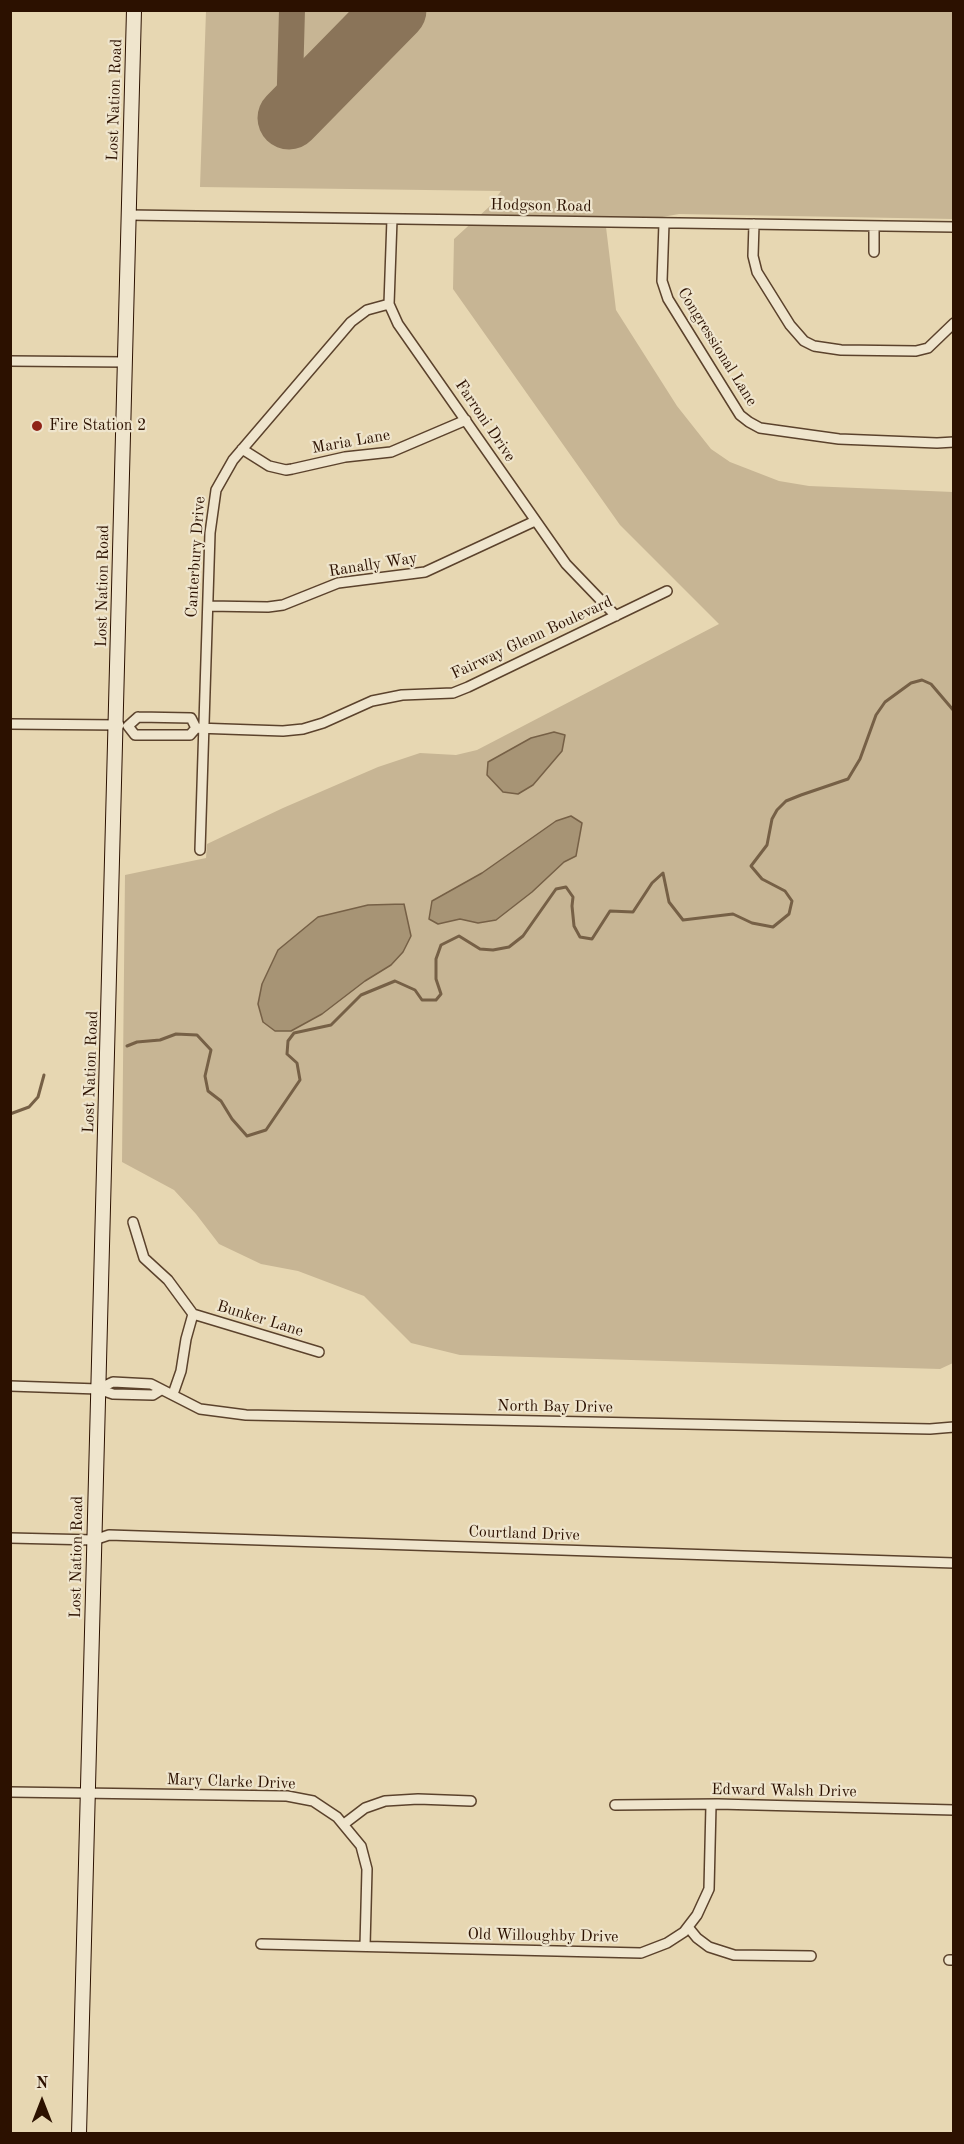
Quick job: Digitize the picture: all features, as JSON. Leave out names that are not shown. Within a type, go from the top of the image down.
[{"type":"street","name":"Lost Nation Road","points":[[79,2133],[98,1389],[122,725],[124,362],[134,10]]},
{"type":"street","name":"Hodgson Road","points":[[128,214],[954,227]]},
{"type":"street","name":"Farroni Drive","points":[[392,219],[389,304],[398,324],[535,521],[573,571],[616,616]]},
{"type":"street","name":"Congressional Lane","points":[[664,223],[662,281],[668,299],[740,415],[748,422],[760,428],[839,439],[954,442]]},
{"type":"street","points":[[754,224],[753,256],[757,272],[790,325],[804,341],[814,346],[841,350],[916,351],[928,348],[954,322]]},
{"type":"street","points":[[874,226],[874,252]]},
{"type":"street","name":"Canterbury Drive","points":[[200,850],[200,728],[213,500],[222,476],[242,449],[351,322],[374,307],[389,304]]},
{"type":"street","points":[[10,361],[124,362]]},
{"type":"street","name":"Maria Lane","points":[[242,449],[270,466],[286,470],[345,457],[391,452],[465,420]]},
{"type":"street","name":"Ranally Way","points":[[208,606],[268,607],[283,604],[338,583],[425,572],[535,521]]},
{"type":"street","name":"Fairway Glenn Boulevard","points":[[200,728],[191,718],[138,717],[122,725],[135,735],[190,735],[200,728],[283,731],[303,729],[323,723],[372,701],[402,695],[453,693],[667,591]]},
{"type":"street","points":[[10,724],[122,725]]},
{"type":"street","name":"Bunker Lane","points":[[133,1222],[144,1258],[168,1280],[193,1314],[319,1352]]},
{"type":"street","name":"Bunker Lane","points":[[173,1394],[181,1371],[193,1314]]},
{"type":"street","name":"North Bay Drive","points":[[10,1386],[98,1389],[113,1394],[153,1395],[160,1389],[200,1409],[246,1415],[918,1429],[954,1427]]},
{"type":"street","name":"Courtland Drive","points":[[10,1538],[94,1540],[109,1535],[954,1563]]},
{"type":"street","name":"Mary Clarke Drive","points":[[10,1792],[288,1796],[313,1801],[337,1817],[361,1846],[367,1869],[365,1946]]},
{"type":"street","points":[[344,1824],[365,1808],[385,1801],[418,1799],[471,1801]]},
{"type":"street","name":"Edward Walsh Drive","points":[[615,1805],[954,1810]]},
{"type":"street","name":"Old Willoughby Drive","points":[[261,1944],[641,1953],[667,1943],[684,1932],[697,1915],[709,1889],[711,1805]]},
{"type":"street","points":[[688,1927],[709,1947],[734,1955],[811,1956]]},
{"type":"shaded area","points":[[206,11],[953,11],[953,219],[679,214],[606,227],[616,310],[677,406],[711,449],[730,462],[779,481],[809,486],[953,492],[953,1363],[940,1369],[460,1355],[411,1343],[364,1296],[298,1271],[261,1264],[219,1244],[174,1190],[122,1162],[125,875],[206,858],[207,844],[378,767],[420,753],[456,755],[477,750],[719,624],[620,525],[453,289],[454,239],[490,206],[501,191],[200,187]]},
{"type":"shaded area","points":[[554,732],[565,735],[562,751],[533,785],[518,794],[503,792],[487,775],[488,762],[531,738]]},
{"type":"shaded area","points":[[571,816],[582,823],[576,856],[564,862],[532,892],[496,920],[478,923],[460,919],[438,924],[429,919],[432,901],[482,873],[556,821]]},
{"type":"shaded area","points":[[404,904],[411,936],[403,952],[391,965],[365,981],[322,1014],[291,1031],[275,1031],[263,1022],[258,1004],[262,984],[278,950],[318,917],[368,905]]},
{"type":"waterway","points":[[127,1046],[137,1042],[160,1040],[176,1034],[197,1035],[211,1050],[205,1076],[208,1091],[221,1101],[232,1119],[247,1136],[266,1130],[300,1080],[297,1063],[287,1054],[288,1041],[294,1033],[331,1025],[361,995],[395,981],[415,990],[422,1000],[436,1000],[441,994],[436,979],[436,959],[441,945],[459,936],[480,949],[493,950],[509,947],[523,936],[556,889],[566,887],[573,897],[574,926],[580,937],[592,939],[610,911],[633,912],[652,883],[663,873],[669,902],[683,920],[733,914],[752,923],[773,927],[789,914],[792,901],[785,891],[762,879],[751,866],[767,845],[772,819],[777,810],[786,801],[848,779],[860,759],[876,715],[885,702],[911,683],[922,680],[931,684],[954,711]]},
{"type":"waterway","points":[[10,1114],[29,1107],[38,1097],[44,1075]]},
{"type":"taxiway","points":[[289,118],[292,10]]},
{"type":"runway","points":[[289,118],[395,10]]},
{"type":"place","name":"Fire Station 2","points":[[37,426]]}]
